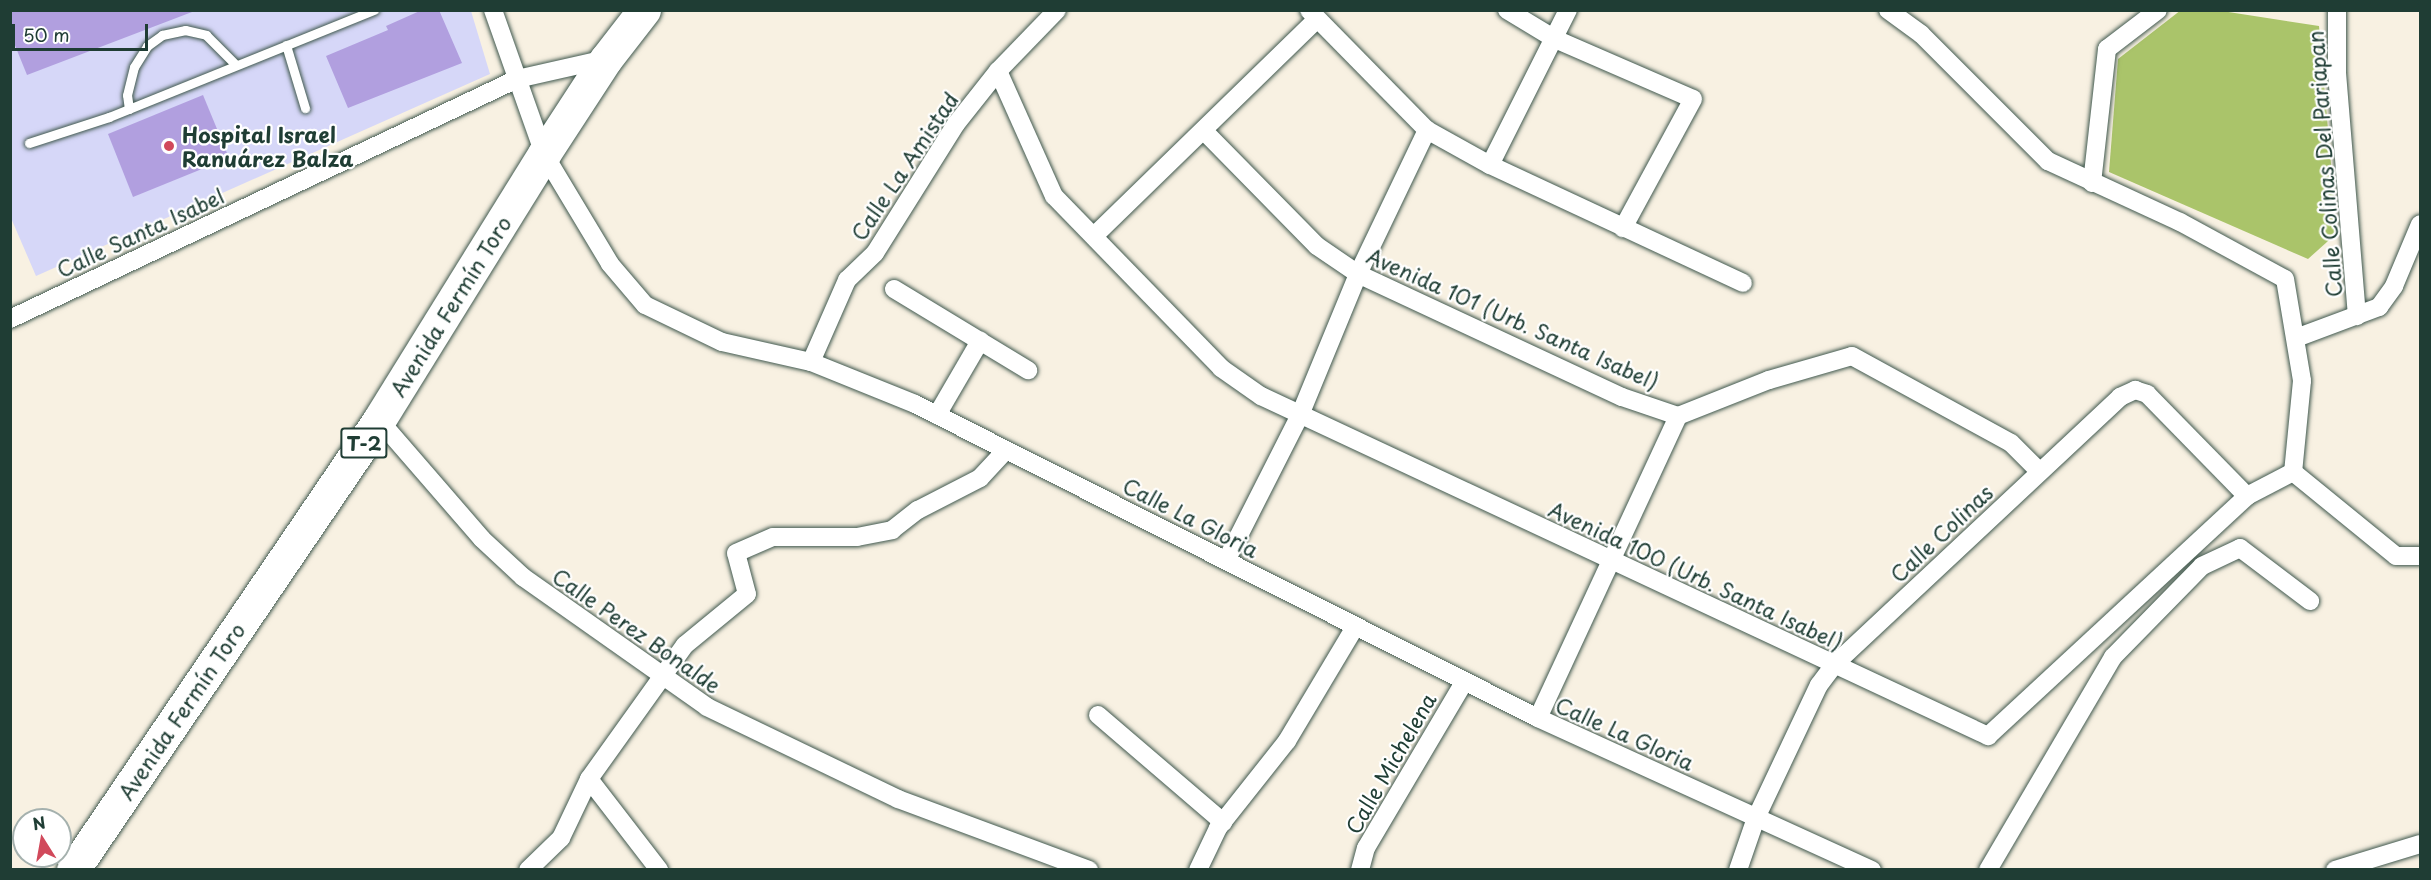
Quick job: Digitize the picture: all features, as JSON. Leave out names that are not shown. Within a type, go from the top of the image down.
[{"type":"highway","name":"Avenida Fermín Toro","points":[[74,870],[379,420],[544,154],[606,59],[644,10]]},
{"type":"street","name":"Calle La Gloria","points":[[493,10],[544,154],[610,264],[645,305],[722,342],[811,362],[937,415],[1227,559],[1464,682],[1872,870]]},
{"type":"street","name":"Calle La Amistad","points":[[811,362],[847,280],[875,253],[956,124],[998,71],[1057,10]]},
{"type":"street","points":[[1507,10],[1555,39],[1693,99],[1623,228]]},
{"type":"street","points":[[1490,165],[1568,10]]},
{"type":"street","points":[[1888,10],[1921,34],[2048,160],[2092,183],[2180,222],[2285,279],[2302,381],[2293,472],[2396,556],[2421,556]]},
{"type":"street","points":[[2092,183],[2107,49],[2158,10]]},
{"type":"street","name":"Calle Colinas Del Pariapan","points":[[2337,10],[2337,73],[2357,315]]},
{"type":"street","points":[[1094,236],[1204,131],[1312,16],[1427,130],[1490,165],[1743,283]]},
{"type":"street","name":"Calle Santa Isabel","points":[[10,319],[517,79],[606,59]]},
{"type":"street","name":"Avenida 100 (Urb. Santa Isabel)","points":[[998,71],[1054,195],[1221,368],[1261,396],[1988,736],[2247,496],[2293,472]]},
{"type":"street","points":[[1227,559],[1300,415],[1358,274],[1427,130]]},
{"type":"street","name":"Avenida 101 (Urb. Santa Isabel)","points":[[1204,131],[1317,246],[1358,274],[1622,397],[1678,416]]},
{"type":"street","points":[[2296,338],[2379,307],[2394,286],[2421,224]]},
{"type":"street","points":[[894,289],[1028,370]]},
{"type":"street","points":[[937,415],[980,341]]},
{"type":"street","points":[[1538,718],[1678,416],[1769,380],[1852,357],[2011,443],[2039,471]]},
{"type":"street","name":"Calle Colinas","points":[[1738,870],[1756,818],[1819,685],[1835,664],[2120,397],[2135,390],[2147,394],[2247,496]]},
{"type":"street","name":"Calle Perez Bonalde","points":[[379,420],[482,539],[523,577],[663,679],[707,707],[898,799],[1089,870]]},
{"type":"street","points":[[528,870],[561,838],[589,779],[663,679],[685,645],[747,594],[736,553],[773,537],[857,537],[892,530],[918,510],[980,478],[1006,450]]},
{"type":"street","points":[[1988,870],[2113,657],[2202,566],[2240,548],[2310,601]]},
{"type":"street","points":[[1198,870],[1223,822],[1287,741],[1356,627]]},
{"type":"street","name":"Calle Michelena","points":[[1360,870],[1366,848],[1464,682]]},
{"type":"street","points":[[1098,715],[1223,822]]},
{"type":"street","points":[[589,779],[659,870]]},
{"type":"street","points":[[2335,870],[2421,844]]},
{"type":"lane","points":[[29,143],[129,109],[374,10]]},
{"type":"lane","points":[[129,109],[127,95],[134,67],[147,46],[162,35],[185,30],[206,35],[236,65]]},
{"type":"lane","points":[[286,45],[305,108]]},
{"type":"shaded area","name":"Hospital Israel Ranuárez Balza","points":[[10,11],[471,11],[490,74],[36,276],[11,218]]},
{"type":"green space","points":[[2181,10],[2222,11],[2319,26],[2337,233],[2308,259],[2109,172],[2118,59]]},
{"type":"building","points":[[10,10],[192,10],[192,12],[27,75],[10,33]]},
{"type":"building","points":[[422,10],[439,10],[462,63],[348,108],[326,56],[388,30],[386,26]]},
{"type":"building","points":[[203,95],[229,158],[133,197],[108,134]]},
{"type":"place","name":"Hospital Israel Ranuárez Balza","points":[[169,146]]}]
